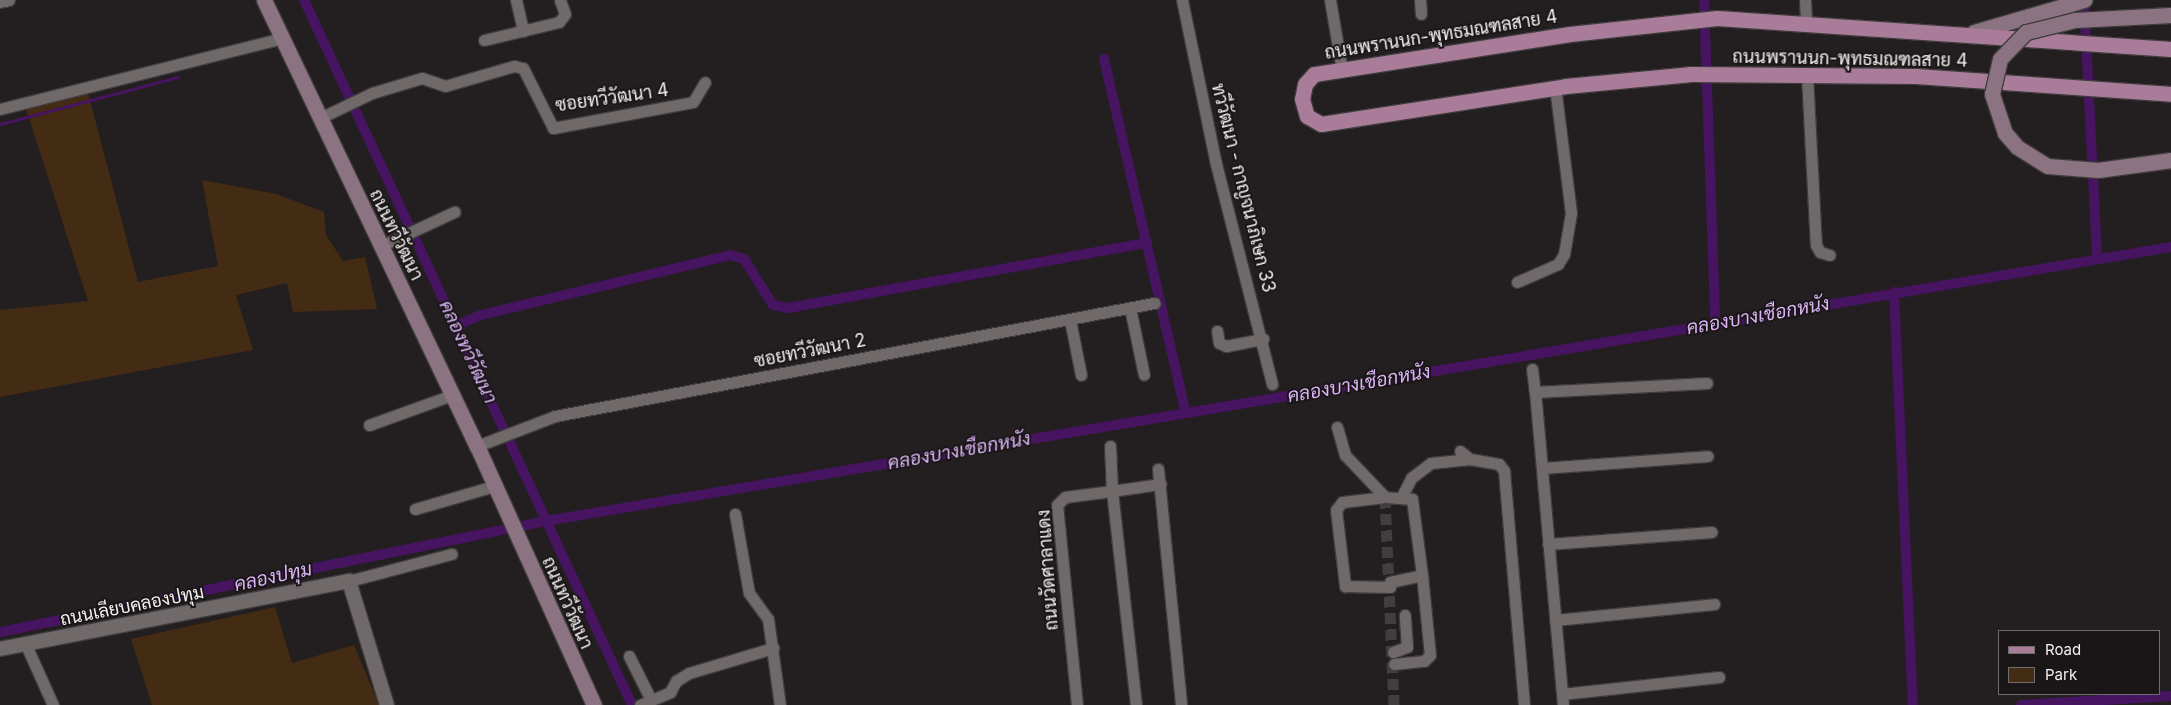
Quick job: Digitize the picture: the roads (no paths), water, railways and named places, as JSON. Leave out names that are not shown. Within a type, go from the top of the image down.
[{"type":"main road","name":"ถนนทวีวัฒนา","points":[[264,0],[320,118],[387,243],[452,395],[594,705]]},
{"type":"main road","points":[[1974,32],[2084,0]]},
{"type":"main road","points":[[2171,14],[2075,20],[2026,32],[2000,59],[1992,94],[2005,133],[2017,148],[2048,166],[2098,170],[2171,160]]},
{"type":"main road","name":"ถนนพรานนก-พุทธมณฑลสาย 4","points":[[2171,49],[1974,32],[1732,18],[1691,20],[1570,34],[1314,74],[1305,84],[1302,99],[1307,116],[1321,124],[1555,87],[1691,74],[1916,76],[2171,94]]},
{"type":"street","points":[[0,2],[9,0]]},
{"type":"street","points":[[516,0],[523,31]]},
{"type":"street","points":[[484,40],[563,20],[560,0]]},
{"type":"street","name":"ทวีวัฒนา - กาญจนาภิเษก 33","points":[[1182,0],[1216,164],[1263,339],[1272,384]]},
{"type":"street","points":[[1330,0],[1342,70]]},
{"type":"street","points":[[1420,0],[1421,14]]},
{"type":"street","points":[[1805,0],[1806,22]]},
{"type":"street","points":[[0,109],[282,38]]},
{"type":"street","name":"ซอยทวีวัฒนา 4","points":[[320,118],[372,93],[422,78],[445,86],[520,66],[553,128],[693,102],[705,82]]},
{"type":"street","points":[[1807,75],[1816,245],[1820,252],[1830,255]]},
{"type":"street","points":[[1517,282],[1558,264],[1564,254],[1572,214],[1555,87]]},
{"type":"street","points":[[387,243],[434,224],[454,212]]},
{"type":"street","name":"ซอยทวีวัฒนา 2","points":[[477,446],[554,416],[1070,320],[1154,302]]},
{"type":"street","points":[[1130,308],[1144,375]]},
{"type":"street","points":[[1070,320],[1081,374]]},
{"type":"street","points":[[1217,331],[1219,343],[1226,346],[1263,339]]},
{"type":"street","points":[[1532,369],[1563,699],[1720,677]]},
{"type":"street","points":[[1535,392],[1707,383]]},
{"type":"street","points":[[369,425],[452,395]]},
{"type":"street","points":[[1337,428],[1345,455],[1384,497]]},
{"type":"street","points":[[1110,446],[1112,491],[1136,705]]},
{"type":"street","points":[[1460,451],[1470,459]]},
{"type":"street","points":[[1542,468],[1708,456]]},
{"type":"street","points":[[1402,496],[1411,478],[1431,463],[1470,459],[1499,464],[1504,471],[1524,705]]},
{"type":"street","points":[[1158,469],[1181,705]]},
{"type":"street","name":"ถนนวัดศาลาแดง","points":[[1077,705],[1058,505],[1065,497],[1160,484]]},
{"type":"street","points":[[415,509],[494,486]]},
{"type":"street","points":[[1394,664],[1424,661],[1430,655],[1422,576],[1413,503],[1402,496],[1342,502],[1336,518],[1345,586],[1390,584],[1422,576]]},
{"type":"street","points":[[735,514],[749,593],[768,619],[780,705]]},
{"type":"street","points":[[1548,544],[1712,532]]},
{"type":"street","points":[[386,705],[349,581],[451,554]]},
{"type":"street","name":"ถนนเลียบคลองปทุม","points":[[0,649],[349,581]]},
{"type":"street","points":[[1555,620],[1714,604]]},
{"type":"street","points":[[1393,652],[1407,647],[1405,615]]},
{"type":"street","points":[[26,645],[53,705]]},
{"type":"street","points":[[629,656],[647,702],[670,692],[676,681],[689,674],[734,658],[772,648]]},
{"type":"waterway","name":"คลองทวีวัฒนา","points":[[304,0],[632,705]]},
{"type":"waterway","points":[[1704,0],[1715,323]]},
{"type":"waterway","points":[[2084,0],[2097,258]]},
{"type":"waterway","points":[[1104,59],[1186,413]]},
{"type":"waterway","points":[[0,124],[178,77]]},
{"type":"waterway","points":[[456,326],[481,315],[730,255],[744,259],[773,305],[788,308],[1147,243]]},
{"type":"waterway","name":"คลองบางเชือกหนัง","points":[[0,632],[546,521],[2171,247]]},
{"type":"waterway","points":[[1894,292],[1913,705]]},
{"type":"waterway","points":[[2021,705],[2171,696]]},
{"type":"tunnel","points":[[1385,497],[1394,705]]},
{"type":"water label","name":"คลองปทุม","points":[[273,577]]}]
